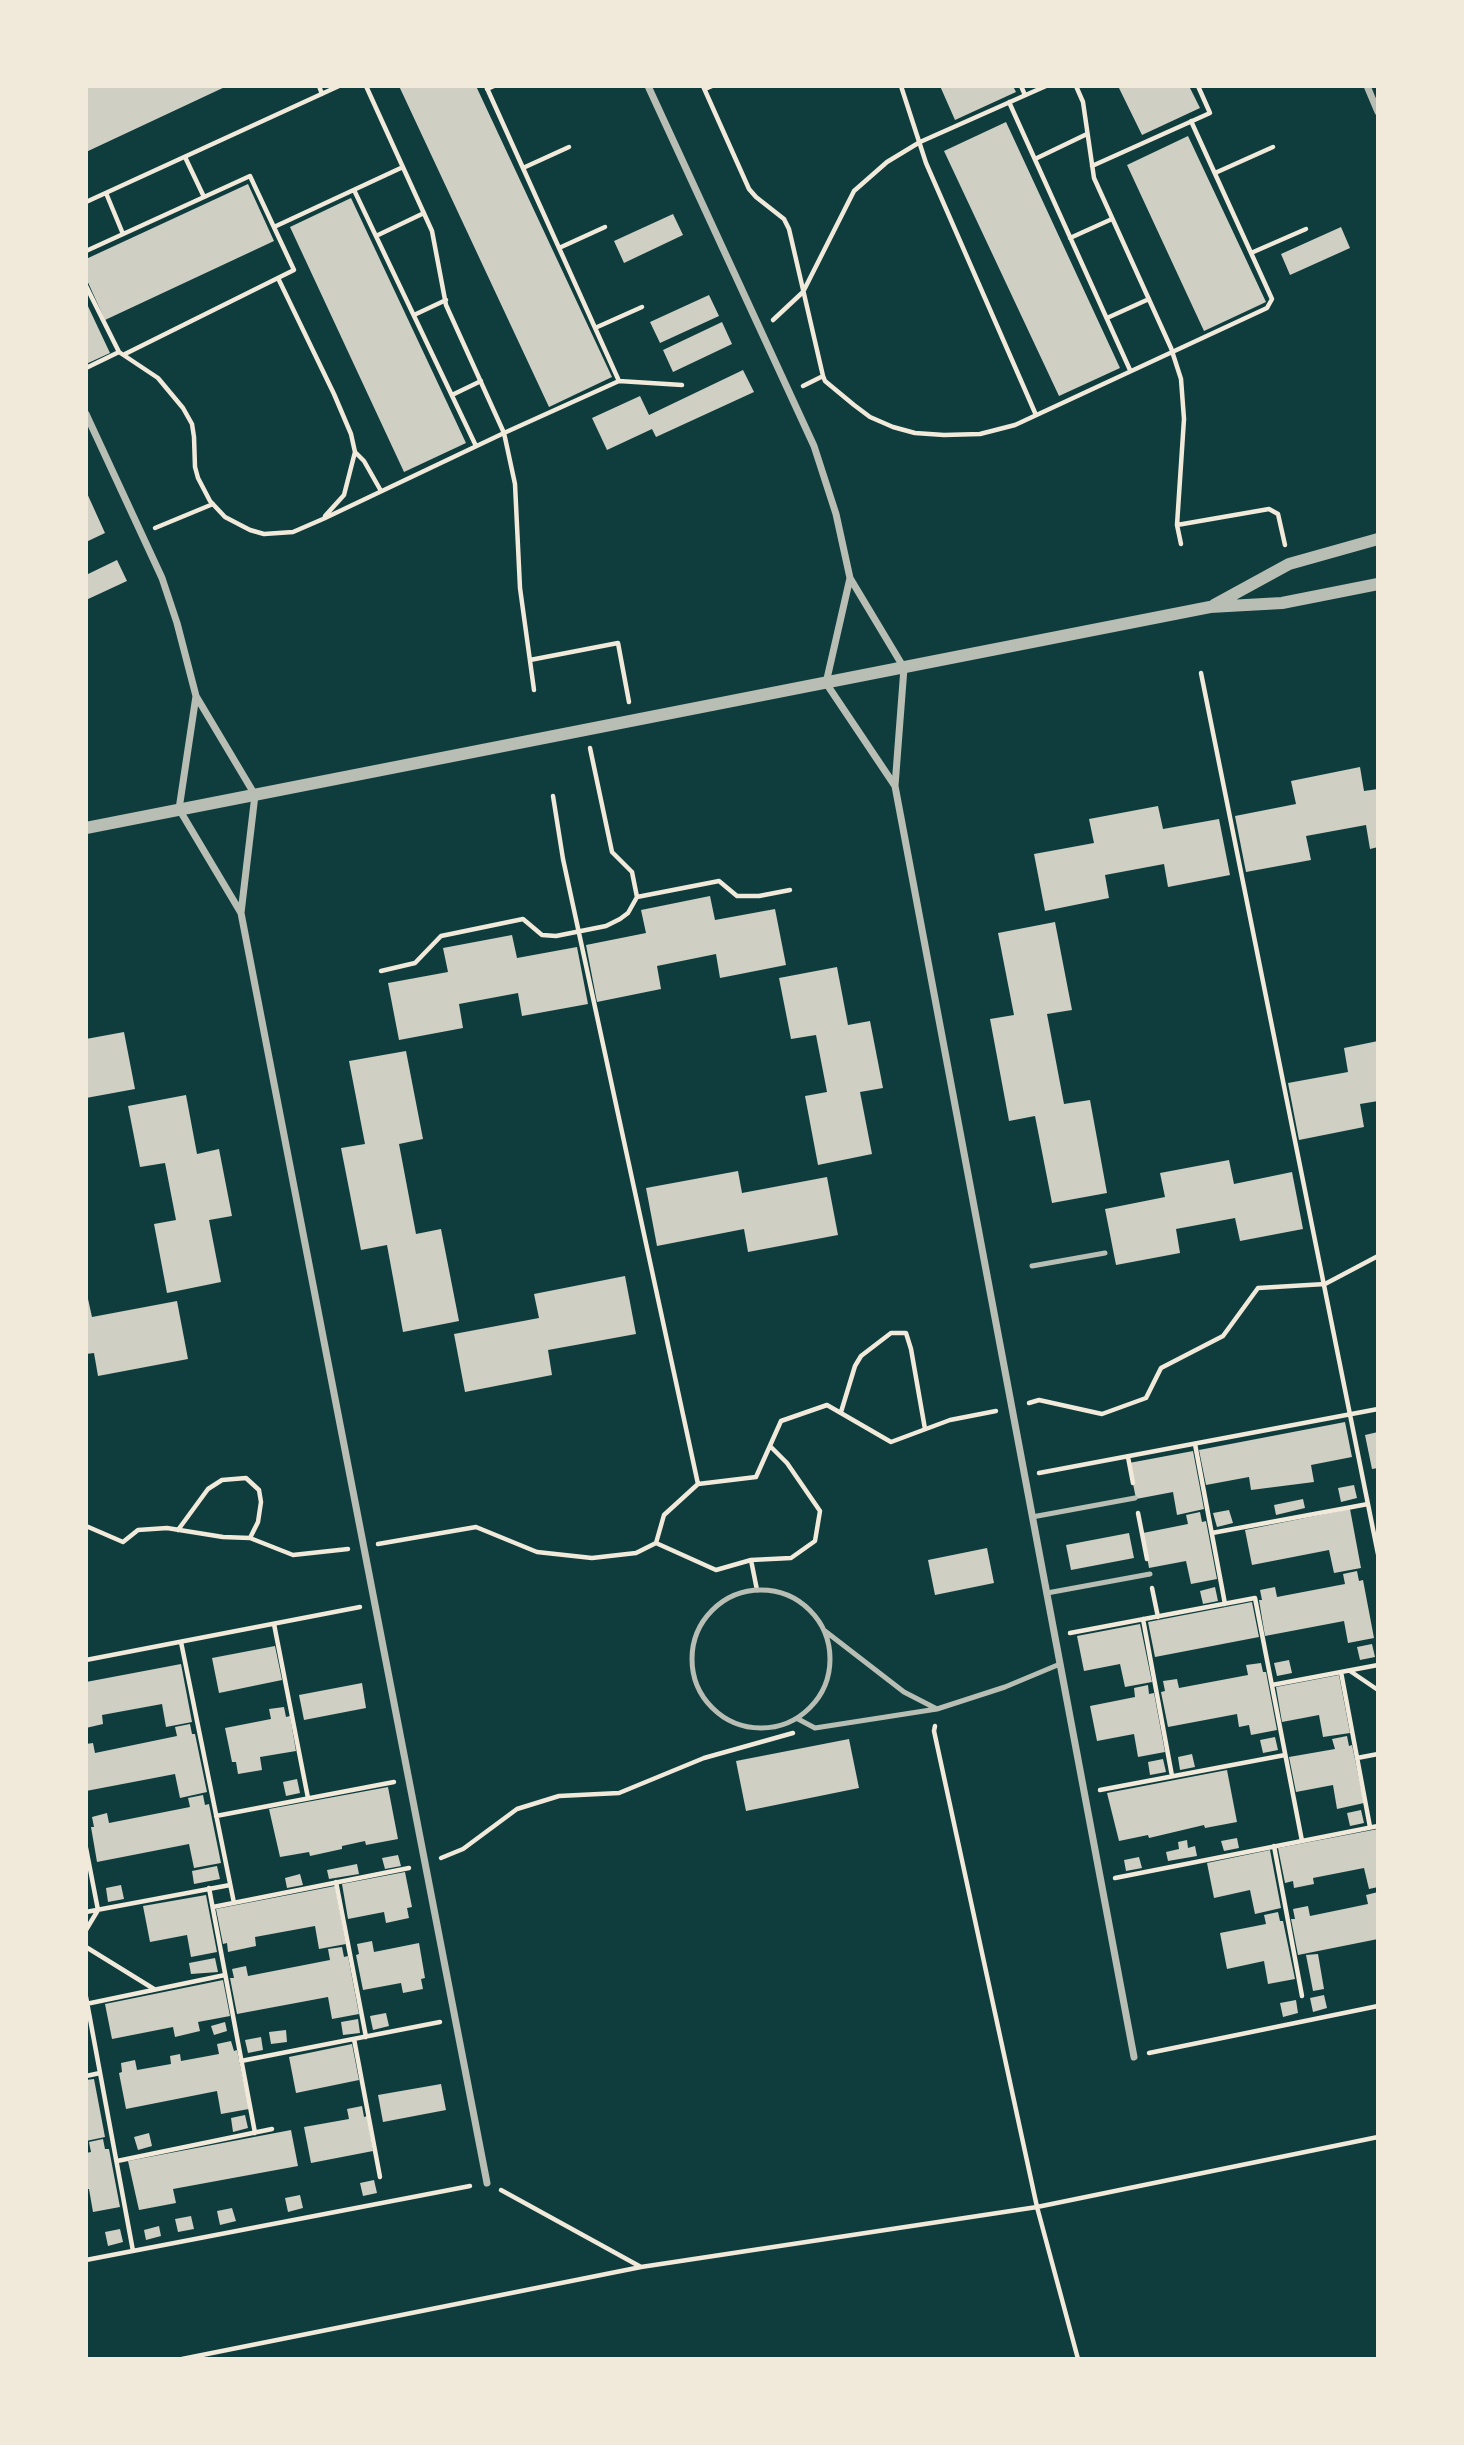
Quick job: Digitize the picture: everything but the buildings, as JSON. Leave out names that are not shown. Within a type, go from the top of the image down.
[{"type":"street","points":[[649,86],[814,446],[833,503],[850,578],[904,668],[895,786],[1134,2057]]},
{"type":"street","points":[[1367,86],[1378,112]]},
{"type":"street","points":[[86,414],[170,601],[196,696],[255,795],[241,913],[487,2183]]},
{"type":"street","points":[[1210,607],[1289,564],[1378,539]]},
{"type":"street","points":[[850,578],[826,683],[895,786]]},
{"type":"street","points":[[86,828],[1210,607],[1282,603],[1378,584]]},
{"type":"street","points":[[196,696],[179,809],[241,913]]},
{"type":"lane","points":[[1032,1266],[1105,1253]]},
{"type":"lane","points":[[1032,1517],[1135,1498]]},
{"type":"lane","points":[[1047,1593],[1150,1574]]},
{"type":"lane","points":[[757,1590],[790,1595],[816,1616],[825,1630],[830,1646],[828,1680],[811,1708],[798,1719],[782,1726],[765,1729],[746,1727],[729,1721],[714,1711],[695,1681],[693,1644],[699,1627],[710,1612],[740,1593],[757,1590]]},
{"type":"lane","points":[[825,1630],[904,1692],[937,1709]]},
{"type":"lane","points":[[798,1719],[814,1728],[937,1709],[1004,1687],[1060,1664]]},
{"type":"path","points":[[319,86],[322,94]]},
{"type":"path","points":[[86,202],[339,86]]},
{"type":"path","points":[[366,86],[432,231],[446,300],[504,433],[515,484],[520,588],[534,690]]},
{"type":"path","points":[[494,86],[486,87],[619,381]]},
{"type":"path","points":[[712,86],[704,88],[749,189],[755,197],[784,219],[789,229],[822,376],[870,417],[915,433],[980,434],[1015,425],[1267,308],[1272,299],[1191,121]]},
{"type":"path","points":[[901,86],[926,163],[1036,415]]},
{"type":"path","points":[[1021,86],[1025,95]]},
{"type":"path","points":[[760,328],[803,292],[854,191],[887,162],[920,142],[1046,86]]},
{"type":"path","points":[[1076,86],[1083,102],[1094,178],[1172,351],[1181,379],[1184,419],[1177,525],[1181,544]]},
{"type":"path","points":[[1092,166],[1210,113],[1198,86]]},
{"type":"path","points":[[1009,102],[1130,370]]},
{"type":"path","points":[[1035,159],[1087,134]]},
{"type":"path","points":[[523,168],[569,147]]},
{"type":"path","points":[[1215,173],[1273,147]]},
{"type":"path","points":[[185,156],[204,197]]},
{"type":"path","points":[[274,227],[403,167]]},
{"type":"path","points":[[86,251],[250,176],[294,270],[86,369]]},
{"type":"path","points":[[354,190],[477,446]]},
{"type":"path","points":[[106,192],[123,234]]},
{"type":"path","points":[[376,236],[424,213]]},
{"type":"path","points":[[1070,238],[1112,219]]},
{"type":"path","points":[[559,248],[606,227]]},
{"type":"path","points":[[1251,253],[1306,229]]},
{"type":"path","points":[[278,278],[338,404],[351,434],[355,452],[344,495],[323,519]]},
{"type":"path","points":[[86,286],[122,353],[158,378],[183,408],[194,437],[198,478],[213,504],[225,516],[250,530],[264,534],[293,532],[619,381],[682,385]]},
{"type":"path","points":[[1107,318],[1149,299]]},
{"type":"path","points":[[414,315],[446,300]]},
{"type":"path","points":[[595,328],[642,307]]},
{"type":"path","points":[[789,393],[822,376]]},
{"type":"path","points":[[452,395],[481,381]]},
{"type":"path","points":[[355,452],[364,461],[381,491]]},
{"type":"path","points":[[142,534],[213,504]]},
{"type":"path","points":[[1177,525],[1269,509],[1278,514],[1280,529]]},
{"type":"path","points":[[530,660],[618,643],[625,677]]},
{"type":"path","points":[[1201,673],[1378,1554]]},
{"type":"path","points":[[381,971],[415,963],[441,936],[523,919],[542,935],[556,936],[606,926],[628,913],[638,897],[632,872],[611,852],[587,730]]},
{"type":"path","points":[[553,796],[578,931],[698,1484]]},
{"type":"path","points":[[638,897],[719,881],[737,896],[759,896],[790,890]]},
{"type":"path","points":[[86,1526],[123,1542],[138,1530],[167,1528],[250,1538],[293,1555],[364,1547],[476,1527],[537,1552],[592,1558],[636,1553],[656,1543],[664,1515],[698,1484],[756,1477],[781,1421],[827,1405],[891,1442],[950,1420],[1039,1400],[1102,1414],[1146,1398],[1161,1368],[1223,1336],[1258,1288],[1325,1284],[1378,1256]]},
{"type":"path","points":[[841,1412],[855,1366],[861,1356],[891,1333],[906,1333],[925,1429]]},
{"type":"path","points":[[1025,1476],[1378,1409]]},
{"type":"path","points":[[1195,1444],[1225,1604]]},
{"type":"path","points":[[656,1543],[716,1570],[751,1560],[790,1558],[815,1541],[820,1511],[787,1463],[770,1446]]},
{"type":"path","points":[[1128,1457],[1158,1617]]},
{"type":"path","points":[[177,1530],[208,1489],[222,1480],[246,1479],[259,1489],[261,1502],[258,1522],[250,1538]]},
{"type":"path","points":[[1212,1533],[1368,1504]]},
{"type":"path","points":[[751,1560],[757,1590]]},
{"type":"path","points":[[1055,1636],[1255,1598],[1301,1841]]},
{"type":"path","points":[[86,1660],[376,1604]]},
{"type":"path","points":[[1143,1619],[1172,1776]]},
{"type":"path","points":[[274,1624],[308,1798]]},
{"type":"path","points":[[181,1642],[234,1903]]},
{"type":"path","points":[[1272,1685],[1378,1665]]},
{"type":"path","points":[[1349,1670],[1378,1689]]},
{"type":"path","points":[[1341,1672],[1370,1827]]},
{"type":"path","points":[[937,1709],[934,1731],[1037,2207],[1078,2359]]},
{"type":"path","points":[[213,1907],[426,1864],[463,1849],[517,1809],[559,1796],[619,1793],[704,1758],[814,1728]]},
{"type":"path","points":[[1357,1758],[1378,1754]]},
{"type":"path","points":[[1085,1793],[1285,1755]]},
{"type":"path","points":[[216,1816],[409,1779]]},
{"type":"path","points":[[1101,1881],[1378,1826]]},
{"type":"path","points":[[1274,1846],[1303,1996]]},
{"type":"path","points":[[86,1848],[98,1910],[86,1930]]},
{"type":"path","points":[[336,1882],[366,2037]]},
{"type":"path","points":[[86,1912],[230,1885]]},
{"type":"path","points":[[209,1888],[255,2133]]},
{"type":"path","points":[[86,1947],[154,1990]]},
{"type":"path","points":[[86,2004],[225,1975]]},
{"type":"path","points":[[86,1997],[133,2251]]},
{"type":"path","points":[[1134,2057],[1378,2007]]},
{"type":"path","points":[[241,2061],[455,2019]]},
{"type":"path","points":[[354,2039],[380,2178]]},
{"type":"path","points":[[86,2076],[100,2073]]},
{"type":"path","points":[[117,2161],[272,2129]]},
{"type":"path","points":[[182,2359],[641,2266],[1037,2207],[1378,2137]]},
{"type":"path","points":[[86,2260],[487,2183],[641,2266]]}]
